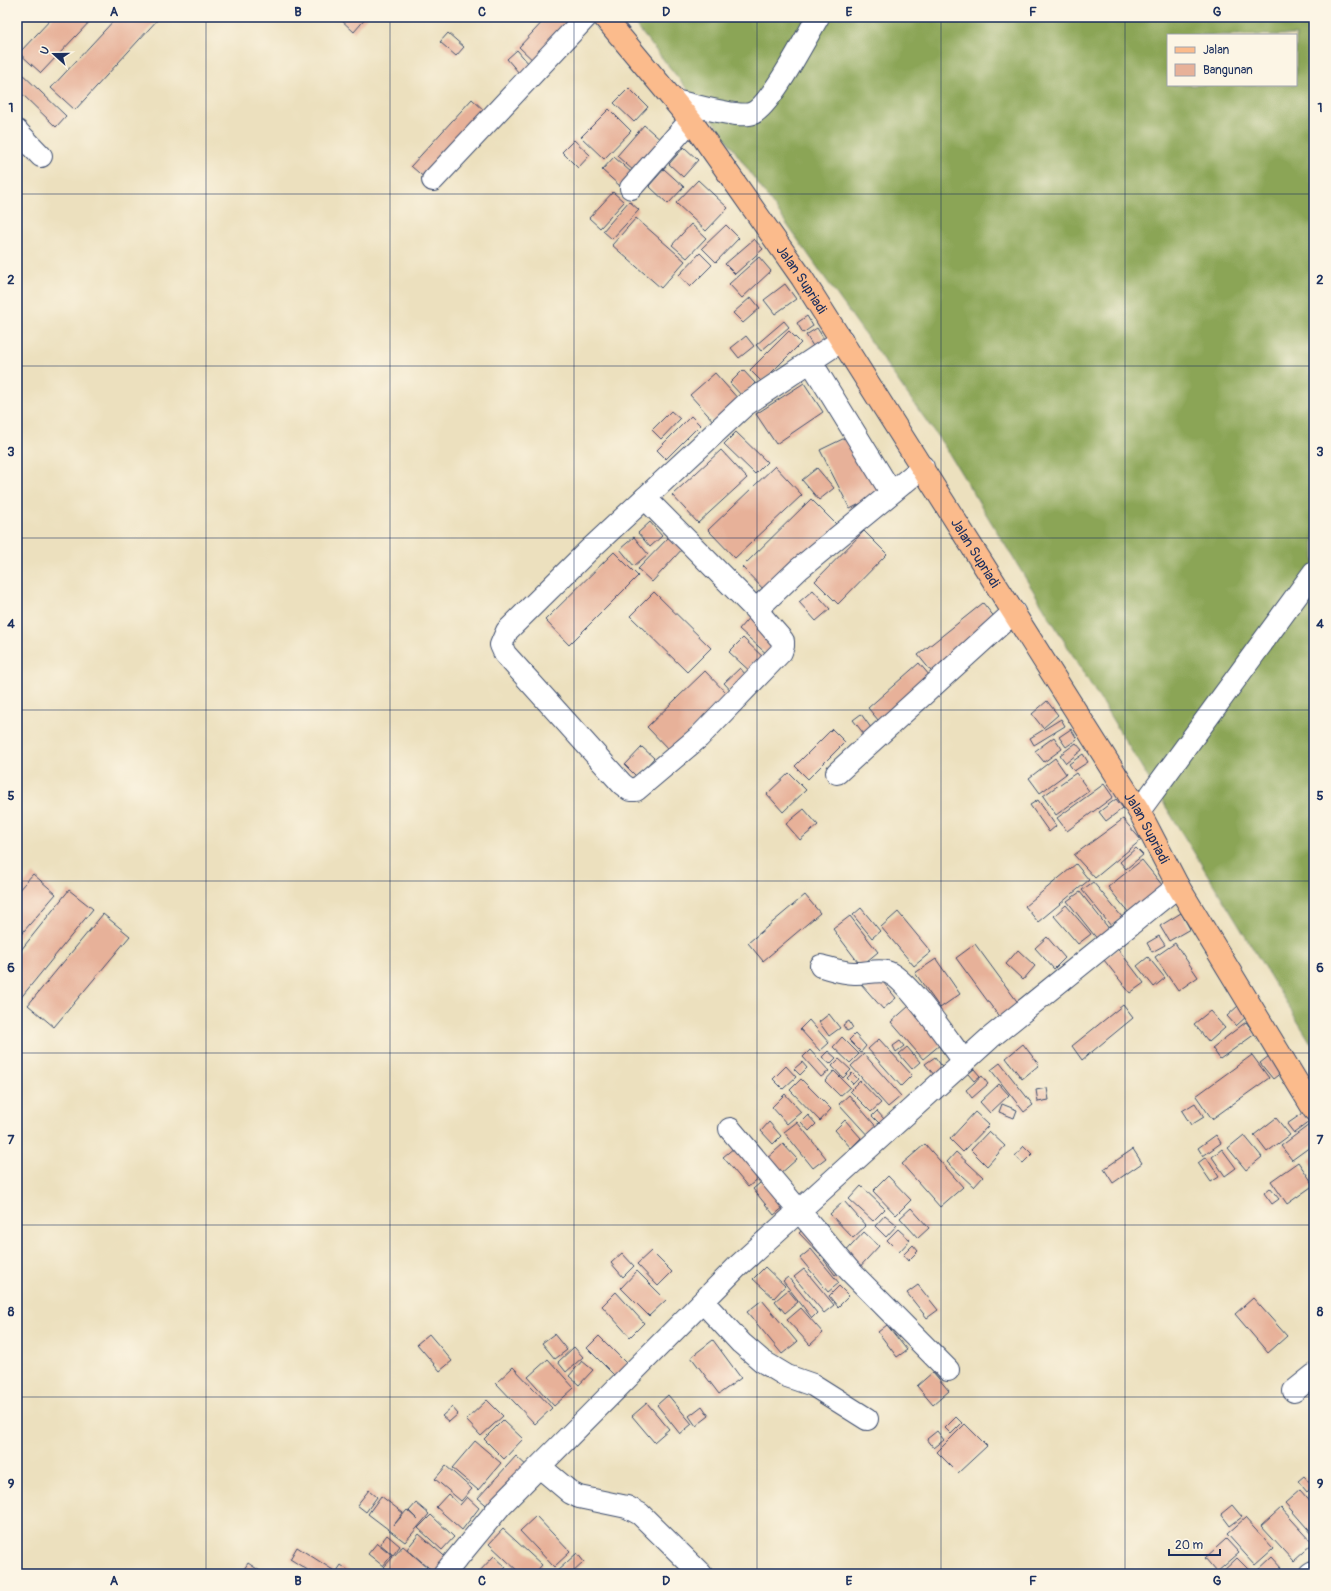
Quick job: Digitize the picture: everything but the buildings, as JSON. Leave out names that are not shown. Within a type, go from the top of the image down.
[{"type":"main road","name":"Jalan Supriadi","points":[[604,17],[690,121],[798,271],[1139,811],[1178,886],[1314,1110]]},
{"type":"street","points":[[433,180],[586,17]]},
{"type":"street","points":[[674,101],[740,115],[752,113],[761,107],[779,82],[818,17]]},
{"type":"street","points":[[631,188],[690,121]]},
{"type":"street","points":[[17,131],[41,156]]},
{"type":"street","points":[[645,498],[756,610],[783,641],[784,646],[781,652],[699,737],[640,788],[634,790],[626,788],[505,654],[501,645],[508,631],[645,498],[745,405],[842,340]]},
{"type":"street","points":[[811,362],[891,492]]},
{"type":"street","points":[[756,610],[799,569],[923,467]]},
{"type":"street","points":[[1139,811],[1314,572]]},
{"type":"street","points":[[837,774],[1014,612]]},
{"type":"street","points":[[453,1571],[501,1505],[738,1266],[990,1038],[1178,886]]},
{"type":"street","points":[[821,966],[855,974],[879,971],[895,975],[964,1061]]},
{"type":"street","points":[[730,1129],[849,1270],[948,1370]]},
{"type":"street","points":[[703,1302],[742,1343],[762,1361],[788,1376],[813,1386],[867,1419]]},
{"type":"street","points":[[1294,1391],[1314,1375]]},
{"type":"street","points":[[540,1467],[579,1497],[627,1507],[640,1514],[701,1574]]},
{"type":"green space","points":[[629,17],[1314,17],[1314,1048],[945,447],[717,126]]}]
